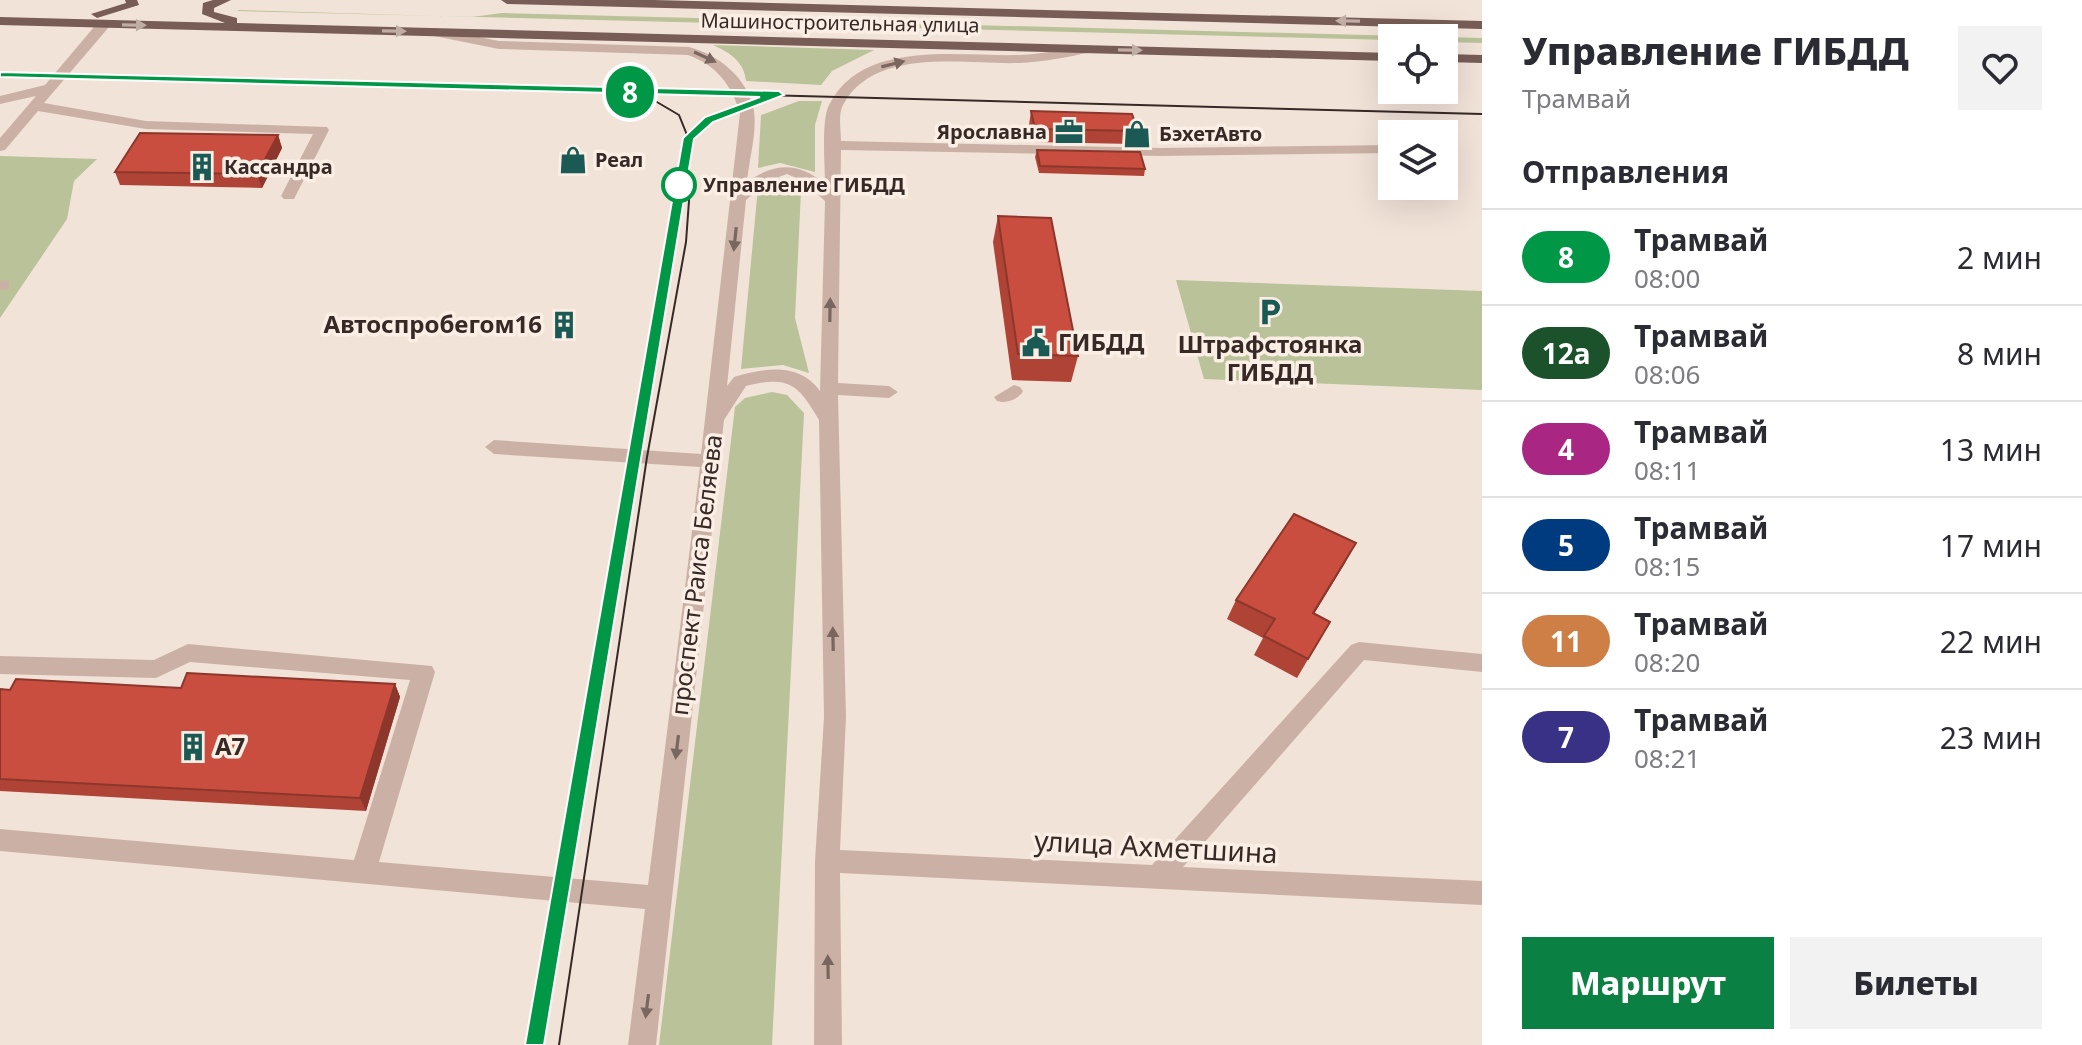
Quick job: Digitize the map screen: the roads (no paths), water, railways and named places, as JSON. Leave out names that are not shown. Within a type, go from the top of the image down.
[{"type":"main road","points":[[46,22],[121,10],[133,5],[131,0]]},
{"type":"main road","points":[[225,0],[207,6],[208,14],[272,28]]},
{"type":"main road","name":"Машиностроительная улица","points":[[507,0],[729,3],[1482,25]]},
{"type":"main road","name":"Машиностроительная улица","points":[[0,21],[1378,57]]},
{"type":"main road","points":[[1458,58],[1482,59]]},
{"type":"street","points":[[0,147],[104,24]]},
{"type":"street","name":"проспект Раиса Беляева","points":[[434,32],[499,45],[689,51],[713,59],[727,72],[745,105],[739,198],[715,419],[642,1045]]},
{"type":"street","points":[[828,1045],[827,861],[835,717],[828,420],[834,108],[849,83],[874,69],[903,61],[1018,59],[1087,49]]},
{"type":"street","points":[[0,100],[47,89]]},
{"type":"street","points":[[35,106],[146,125],[322,130],[289,196]]},
{"type":"street","points":[[832,145],[1160,152],[1378,149]]},
{"type":"street","points":[[739,198],[760,176],[775,170],[789,170],[815,180],[833,201]]},
{"type":"street","points":[[832,182],[851,182]]},
{"type":"street","points":[[715,419],[740,381],[779,372],[810,387],[828,420]]},
{"type":"street","points":[[829,388],[889,392]]},
{"type":"street","points":[[494,447],[709,461]]},
{"type":"street","points":[[1158,877],[1359,651],[1482,663]]},
{"type":"street","points":[[0,665],[156,669],[188,653],[424,672],[363,872]]},
{"type":"street","points":[[0,840],[659,898]]},
{"type":"street","name":"улица Ахметшина","points":[[827,861],[1482,893]]},
{"type":"tram line","points":[[0,75],[1482,114]]},
{"type":"tram line","name":"8","points":[[0,75],[779,95],[709,119],[689,138],[536,1045]]},
{"type":"tram line","points":[[645,95],[679,115],[689,139]]},
{"type":"tram line","points":[[689,139],[709,119],[764,99]]},
{"type":"tram line","points":[[536,1045],[689,139]]},
{"type":"tram line","points":[[689,139],[691,145]]},
{"type":"tram line","points":[[559,1045],[647,457],[686,242],[690,187]]},
{"type":"place","name":"Ярославна","points":[[1069,132]]},
{"type":"place","name":"БэхетАвто","points":[[1137,134]]},
{"type":"place","name":"Реал","points":[[573,160]]},
{"type":"place","name":"Кассандра","points":[[202,167]]},
{"type":"place","name":"Управление ГИБДД","points":[[679,185]]},
{"type":"place","name":"Штрафстоянка ГИБДД","points":[[1270,312]]},
{"type":"place","name":"Автоспробегом16","points":[[564,325]]},
{"type":"place","name":"ГИБДД","points":[[1036,343]]},
{"type":"place","name":"А7","points":[[193,747]]}]
